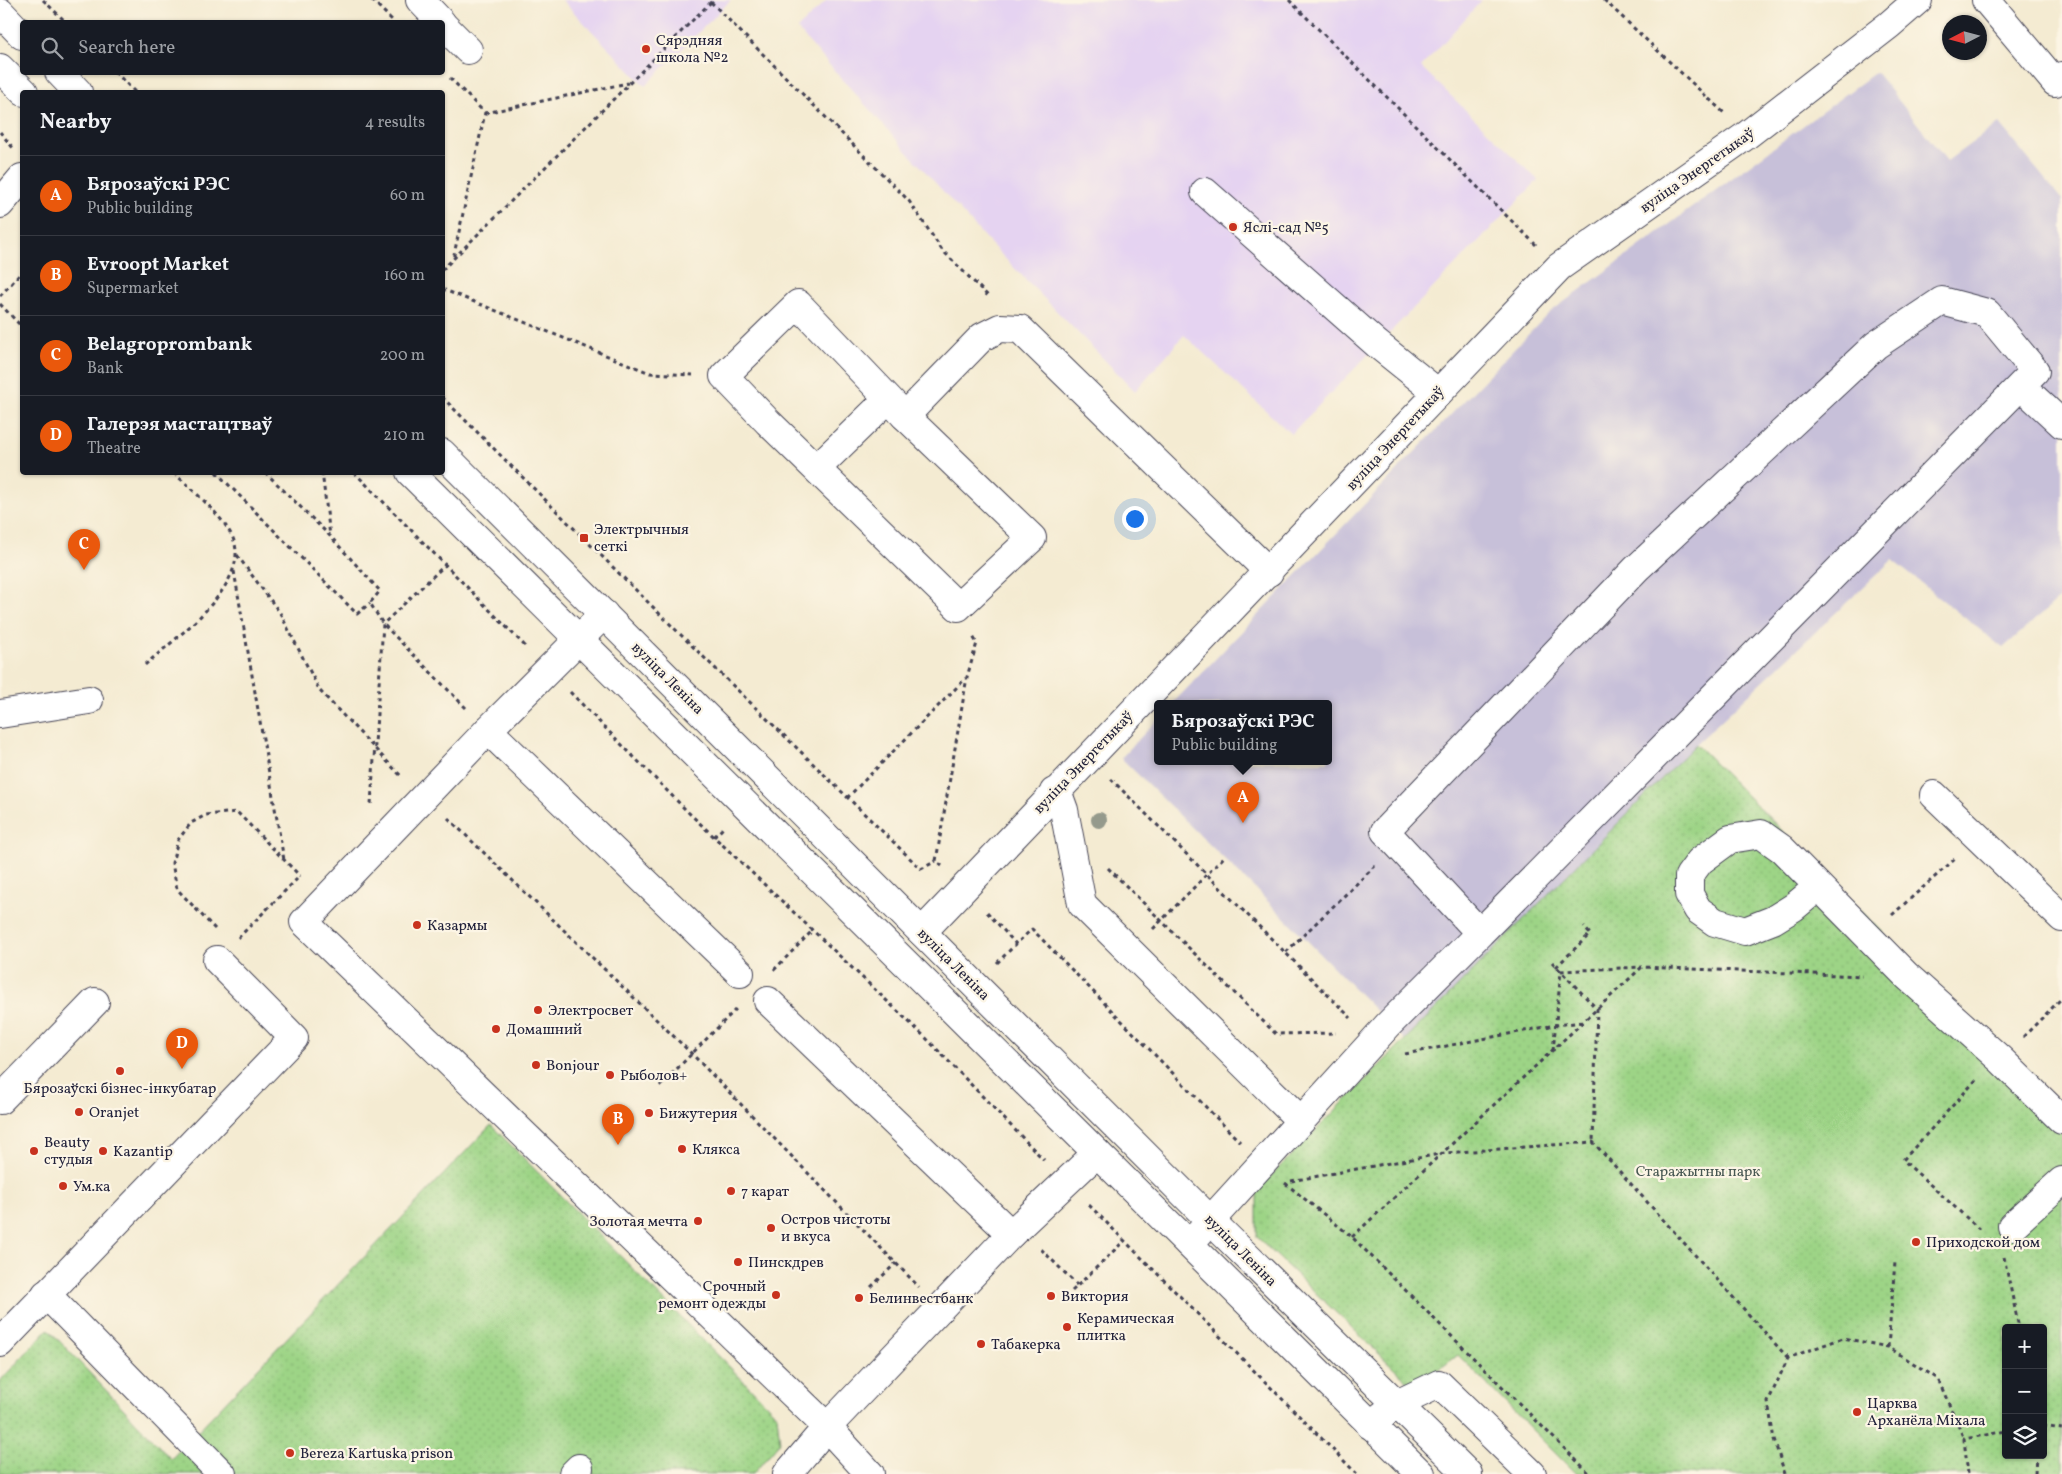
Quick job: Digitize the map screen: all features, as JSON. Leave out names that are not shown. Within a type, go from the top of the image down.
[{"type":"main road","points":[[420,0],[439,20]]},
{"type":"main road","name":"вуліца Энергетыкаў","points":[[899,957],[1054,792],[1269,572],[1559,267],[1747,135],[1889,26],[1918,0]]},
{"type":"main road","points":[[1986,0],[2055,82],[2062,76]]},
{"type":"main road","points":[[0,12],[20,33]]},
{"type":"main road","points":[[445,26],[468,50]]},
{"type":"main road","points":[[0,68],[22,90]]},
{"type":"main road","points":[[62,75],[76,90]]},
{"type":"main road","points":[[0,204],[20,165]]},
{"type":"main road","points":[[1205,192],[1378,344],[1438,393]]},
{"type":"main road","points":[[1189,1244],[1301,1121],[1370,1037],[1480,933],[2035,371],[1987,313],[1942,301],[1876,345],[1636,569],[1385,831],[1480,933]]},
{"type":"main road","points":[[798,304],[897,407],[1032,538],[958,607],[768,422],[724,376],[798,304]]},
{"type":"main road","points":[[817,468],[897,407],[982,337],[1000,328],[1020,329],[1269,572]]},
{"type":"main road","points":[[2021,386],[2062,424]]},
{"type":"main road","name":"вуліца Леніна","points":[[445,456],[1210,1220],[1468,1474]]},
{"type":"main road","points":[[413,475],[1421,1474]]},
{"type":"main road","points":[[604,614],[488,730],[304,922],[827,1427],[870,1474]]},
{"type":"main road","points":[[0,714],[89,700]]},
{"type":"main road","points":[[488,730],[740,973]]},
{"type":"main road","points":[[1054,792],[1060,799],[1064,810],[1082,904],[1301,1121]]},
{"type":"main road","points":[[1934,795],[2062,918]]},
{"type":"main road","points":[[1818,887],[1907,976],[2001,1060],[2062,1120]]},
{"type":"main road","points":[[0,1342],[294,1038],[224,953]]},
{"type":"main road","points":[[768,1001],[1014,1230]]},
{"type":"main road","points":[[0,1100],[95,1002]]},
{"type":"main road","points":[[787,1474],[827,1427],[1014,1230],[1121,1129]]},
{"type":"main road","points":[[2008,1239],[2062,1181]]},
{"type":"main road","points":[[46,1294],[222,1474]]},
{"type":"main road","points":[[1370,1425],[1397,1404],[1439,1384],[1532,1474]]},
{"type":"path","points":[[43,0],[64,20]]},
{"type":"path","points":[[372,0],[393,20]]},
{"type":"path","points":[[1289,0],[1538,247]]},
{"type":"path","points":[[1604,0],[1747,135]]},
{"type":"path","points":[[445,267],[712,1],[909,201],[942,250],[1020,329]]},
{"type":"path","points":[[118,75],[133,90]]},
{"type":"path","points":[[450,78],[484,112]]},
{"type":"path","points":[[484,112],[630,83]]},
{"type":"path","points":[[453,260],[484,112]]},
{"type":"path","points":[[0,132],[20,165]]},
{"type":"path","points":[[0,296],[20,274]]},
{"type":"path","points":[[445,290],[650,373],[724,376]]},
{"type":"path","points":[[0,304],[20,325]]},
{"type":"path","points":[[445,400],[921,869],[936,861]]},
{"type":"path","points":[[176,475],[215,513],[232,535],[237,555],[280,613],[320,690],[400,775],[425,796],[692,1054],[940,1308]]},
{"type":"path","points":[[219,475],[357,614],[380,591],[330,536],[268,475]]},
{"type":"path","points":[[322,475],[330,536]]},
{"type":"path","points":[[357,475],[446,564],[383,624],[371,804],[365,810]]},
{"type":"path","points":[[145,665],[216,601],[234,571],[237,555]]},
{"type":"path","points":[[234,571],[284,860]]},
{"type":"path","points":[[370,603],[383,624],[488,730]]},
{"type":"path","points":[[936,861],[967,677],[977,643],[958,607]]},
{"type":"path","points":[[847,798],[967,677]]},
{"type":"path","points":[[1109,776],[1383,1049],[1397,1056],[1555,1025],[1584,1022]]},
{"type":"path","points":[[300,876],[237,812],[206,816],[191,823],[178,840],[172,863],[177,890],[224,953],[307,870]]},
{"type":"path","points":[[688,812],[742,863]]},
{"type":"path","points":[[1888,919],[1979,838]]},
{"type":"path","points":[[1286,952],[1397,844]]},
{"type":"path","points":[[1131,953],[1206,873],[1224,857]]},
{"type":"path","points":[[936,861],[948,871]]},
{"type":"path","points":[[1105,865],[1276,1034],[1370,1037]]},
{"type":"path","points":[[1556,967],[1590,934],[1584,927]]},
{"type":"path","points":[[1552,962],[1598,1009],[1593,1142],[1788,1358]]},
{"type":"path","points":[[1352,1237],[1445,1153],[1642,967]]},
{"type":"path","points":[[1561,971],[1642,967],[1872,977],[1907,976]]},
{"type":"path","points":[[1553,1051],[1561,971]]},
{"type":"path","points":[[1980,1077],[1903,1160],[1982,1232]]},
{"type":"path","points":[[1284,1182],[1445,1153],[1593,1142]]},
{"type":"path","points":[[1014,1230],[1077,1285]]},
{"type":"path","points":[[2008,1239],[2019,1324]]},
{"type":"path","points":[[1072,1291],[1124,1241]]},
{"type":"path","points":[[1888,1347],[1894,1262]]},
{"type":"path","points":[[872,1288],[896,1263]]},
{"type":"path","points":[[1785,1474],[1774,1440],[1768,1402],[1788,1358],[1843,1338],[1888,1347],[1938,1379],[1964,1439],[1968,1474]]},
{"type":"path","points":[[2047,1427],[2062,1429]]},
{"type":"path","points":[[1964,1439],[2002,1432]]},
{"type":"path","points":[[2035,1474],[2036,1459]]},
{"type":"shaded area","name":"Сярэдняя школа №2","points":[[562,0],[731,0],[645,86]]},
{"type":"shaded area","name":"Яслі-сад №5","points":[[827,0],[1482,0],[1421,67],[1538,180],[1291,434],[1184,335],[1135,391],[986,239],[797,29]]},
{"type":"shaded area","points":[[1876,72],[1947,161],[1999,123],[2062,200],[2062,596],[2003,648],[1892,560],[1696,744],[1406,1041],[1294,927],[1121,758],[1154,723],[1154,765],[1332,765],[1332,700],[1176,700],[1549,313]]},
{"type":"green space","name":"Старажытны парк","points":[[1696,744],[2062,1113],[2062,1474],[1576,1474],[1458,1355],[1415,1388],[1257,1237],[1257,1190]]},
{"type":"green space","points":[[491,1125],[777,1415],[780,1442],[753,1474],[0,1474],[0,1381],[48,1329],[171,1459]]},
{"type":"place","name":"Сярэдняя школа №2","points":[[646,49]]},
{"type":"place","name":"Яслі-сад №5","points":[[1233,227]]},
{"type":"place","name":"Электрычныя сеткі","points":[[584,538]]},
{"type":"place","name":"Belagroprombank","points":[[84,570]]},
{"type":"place","name":"Бярозаўскі РЭС","points":[[1243,823]]},
{"type":"place","name":"Казармы","points":[[417,925]]},
{"type":"place","name":"Электросвет","points":[[538,1010]]},
{"type":"place","name":"Домашний","points":[[496,1029]]},
{"type":"place","name":"Bonjour","points":[[536,1065]]},
{"type":"place","name":"Галерэя мастацтваў","points":[[182,1069]]},
{"type":"place","name":"Бярозаўскі бізнес-інкубатар","points":[[120,1071]]},
{"type":"place","name":"Рыболов+","points":[[610,1075]]},
{"type":"place","name":"Oranjet","points":[[79,1112]]},
{"type":"place","name":"Бижутерия","points":[[649,1113]]},
{"type":"place","name":"Evroopt Market","points":[[618,1145]]},
{"type":"place","name":"Клякса","points":[[682,1149]]},
{"type":"place","name":"Beauty студыя","points":[[34,1151]]},
{"type":"place","name":"Kazantip","points":[[103,1151]]},
{"type":"place","name":"Ум.ка","points":[[63,1186]]},
{"type":"place","name":"7 карат","points":[[731,1191]]},
{"type":"place","name":"Золотая мечта","points":[[698,1221]]},
{"type":"place","name":"Остров чистоты и вкуса","points":[[771,1228]]},
{"type":"place","name":"Приходской дом","points":[[1916,1242]]},
{"type":"place","name":"Пинскдрев","points":[[738,1262]]},
{"type":"place","name":"Срочный ремонт одежды","points":[[776,1295]]},
{"type":"place","name":"Виктория","points":[[1051,1296]]},
{"type":"place","name":"Белинвестбанк","points":[[859,1298]]},
{"type":"place","name":"Керамическая плитка","points":[[1067,1327]]},
{"type":"place","name":"Табакерка","points":[[981,1344]]},
{"type":"place","name":"Царква Арханёла Міхала","points":[[1857,1412]]},
{"type":"place","name":"Bereza Kartuska prison","points":[[290,1453]]}]
